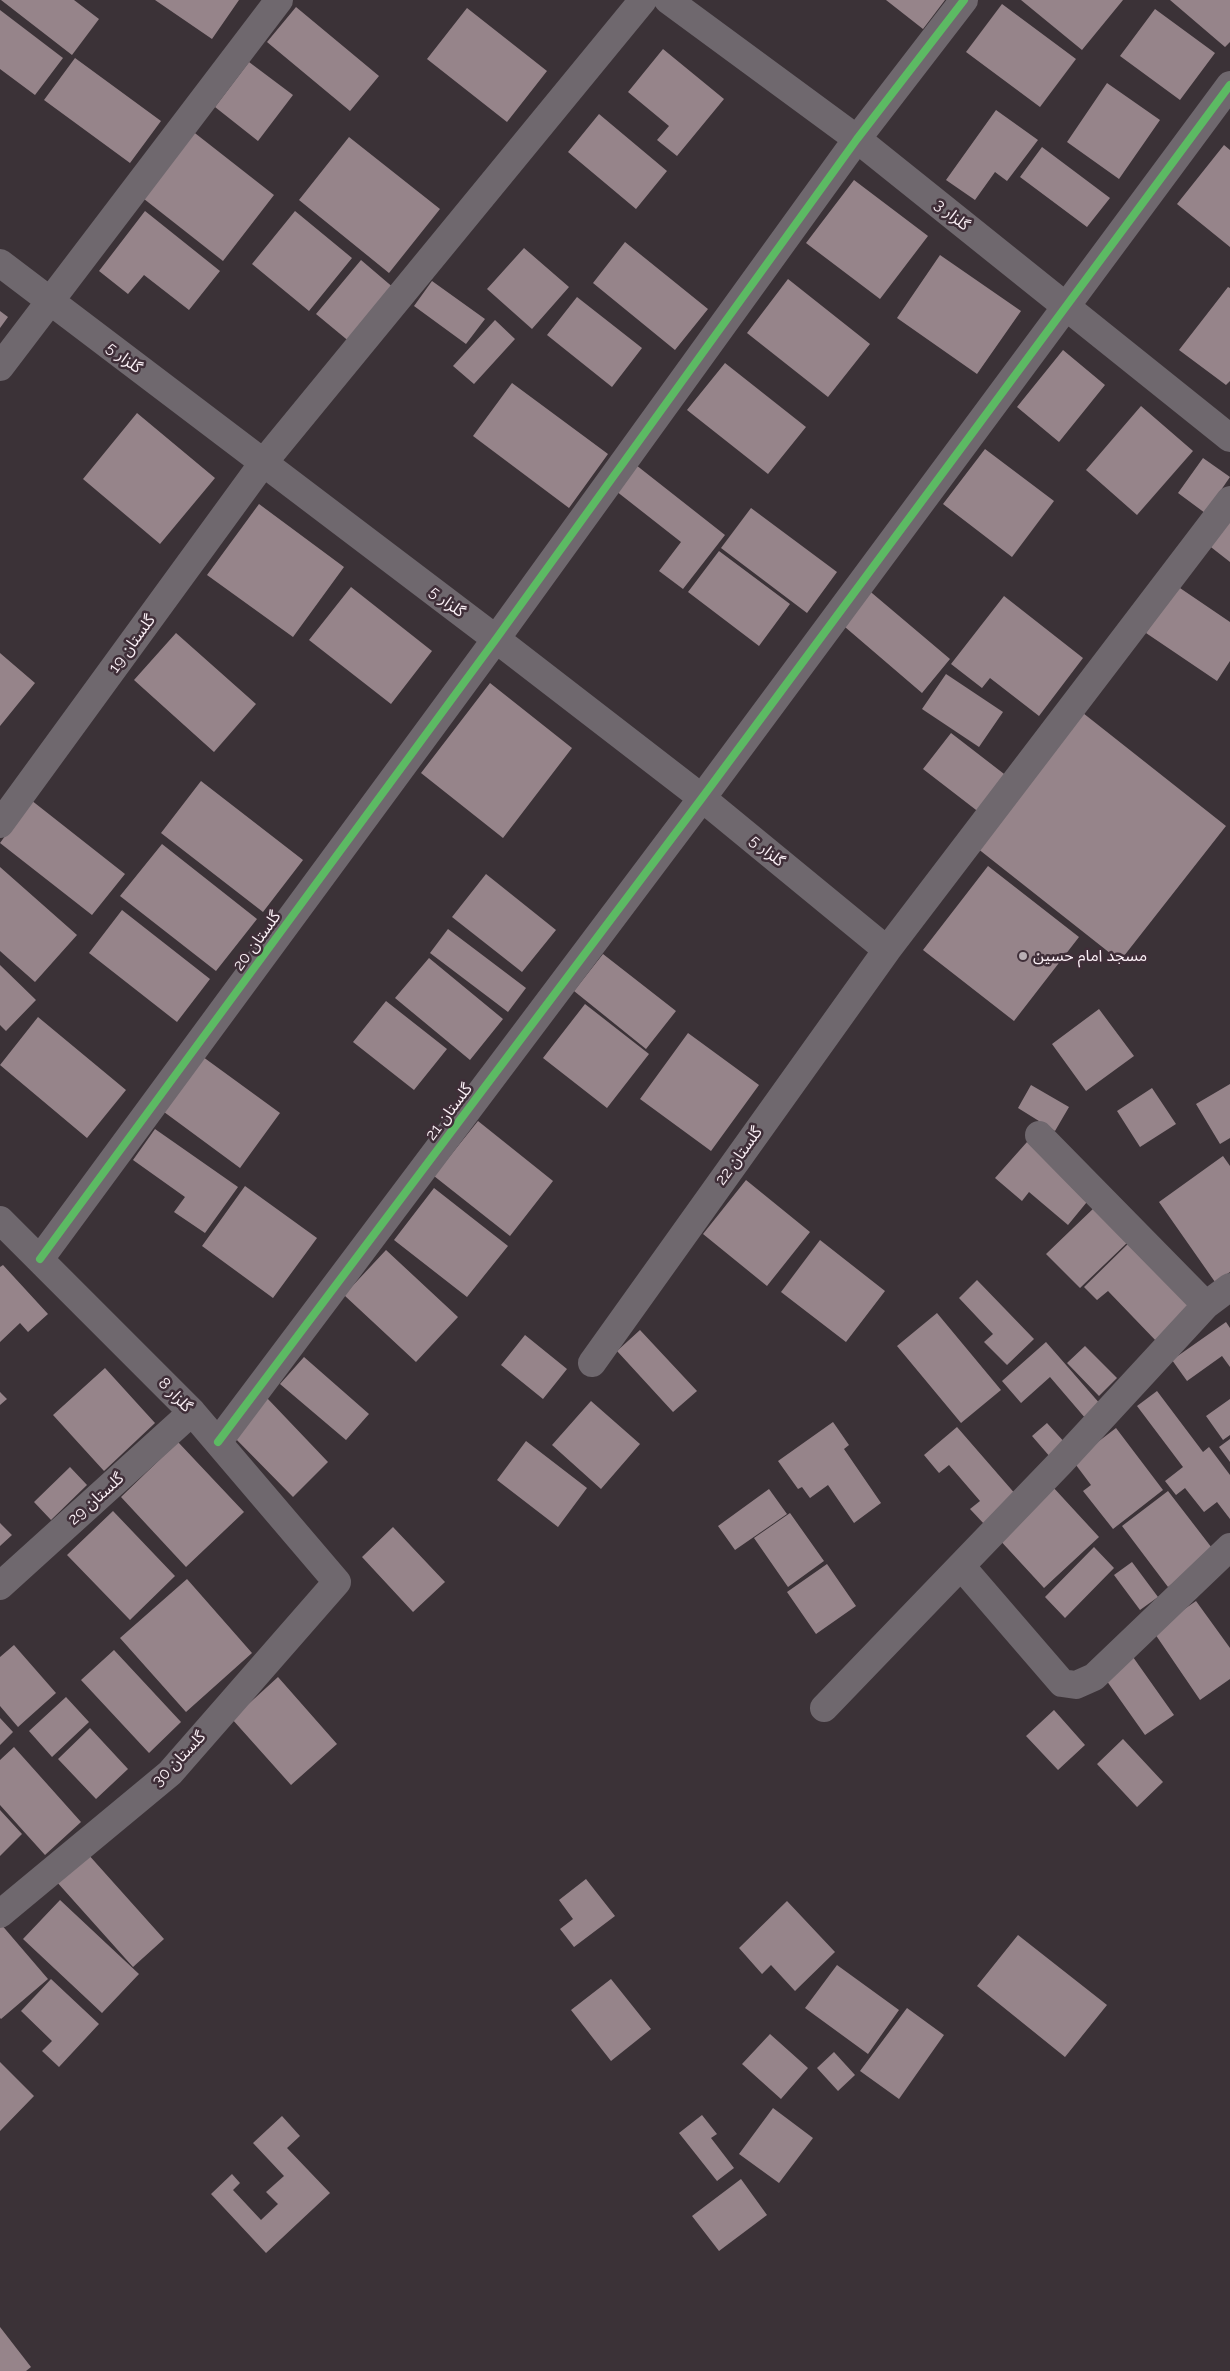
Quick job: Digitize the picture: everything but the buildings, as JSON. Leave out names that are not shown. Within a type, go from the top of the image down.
[{"type":"street","points":[[0,366],[279,0]]},
{"type":"street","name":"گلستان 19","points":[[0,824],[263,464],[643,0]]},
{"type":"street","name":"گلزار 3","points":[[668,0],[857,139],[1230,438]]},
{"type":"street","name":"گلستان 20","points":[[40,1259],[496,639],[857,139],[964,0]]},
{"type":"street","name":"گلستان 21","points":[[218,1442],[702,798],[1230,85]]},
{"type":"street","name":"گلزار 5","points":[[0,263],[496,639],[702,798],[887,950]]},
{"type":"street","name":"گلستان 22","points":[[592,1363],[887,950],[1230,500]]},
{"type":"street","points":[[1039,1135],[1206,1305]]},
{"type":"street","name":"گلزار 8","points":[[5,1236],[40,1259],[192,1412],[337,1582]]},
{"type":"street","points":[[824,1708],[1061,1462],[1206,1305],[1230,1287]]},
{"type":"street","name":"گلستان 29","points":[[0,1586],[192,1412]]},
{"type":"street","points":[[961,1566],[1062,1682],[1076,1686],[1094,1677],[1230,1547]]},
{"type":"street","name":"گلستان 30","points":[[0,1914],[170,1773],[337,1582]]},
{"type":"cycle path","points":[[40,1259],[496,639],[857,139],[964,0]]},
{"type":"cycle path","points":[[218,1442],[702,798],[1230,85]]},
{"type":"place","name":"مسجد امام حسین","points":[[1023,956]]}]
